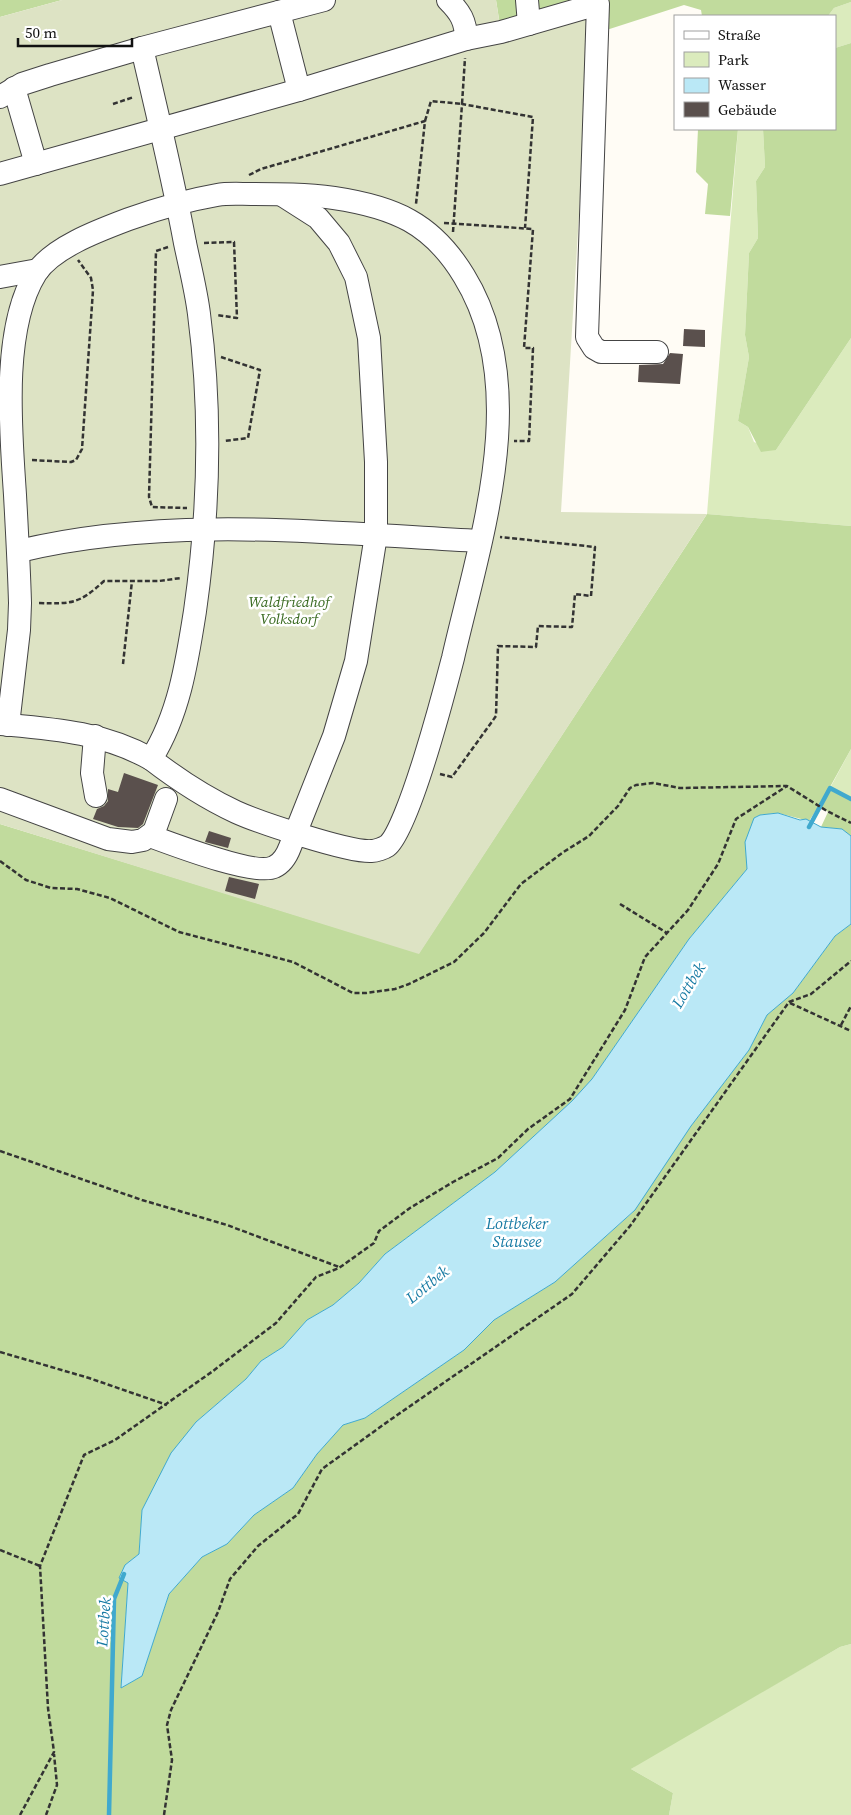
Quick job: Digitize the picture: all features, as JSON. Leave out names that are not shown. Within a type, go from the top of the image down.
[{"type":"street","points":[[36,164],[7,93],[41,78],[142,48],[324,0]]},
{"type":"street","points":[[448,0],[459,12],[466,26],[466,39]]},
{"type":"street","points":[[527,0],[530,24]]},
{"type":"street","points":[[0,174],[298,90],[466,39],[530,24],[598,4],[587,337],[589,343],[601,352],[657,352]]},
{"type":"street","points":[[279,12],[298,90]]},
{"type":"street","points":[[142,48],[178,205],[198,312],[203,351],[208,443],[206,508],[200,578],[180,690],[164,737],[151,758]]},
{"type":"street","points":[[221,194],[311,195],[360,202],[387,209],[414,222],[450,254],[472,288],[485,319],[494,358],[498,404],[497,441],[489,503],[445,690],[421,768],[397,834],[391,843],[374,852],[361,851],[295,833],[237,812],[174,776],[151,758],[112,740],[39,727],[4,724],[19,630],[10,603],[19,551],[11,411],[16,331],[24,298],[38,270],[67,248],[109,227],[141,215],[221,194]]},
{"type":"street","points":[[150,836],[245,867],[268,869],[275,867],[286,857],[334,736],[356,661],[376,535],[376,462],[369,338],[356,277],[340,243],[318,218],[282,194]]},
{"type":"street","points":[[0,277],[38,270]]},
{"type":"street","points":[[19,551],[42,546],[126,535],[204,531],[308,531],[481,538]]},
{"type":"street","points":[[95,736],[92,773],[96,796]]},
{"type":"street","points":[[0,799],[108,839],[132,842],[150,836],[156,828],[166,799]]},
{"type":"path","points":[[450,254],[454,224],[466,39]]},
{"type":"path","points":[[113,104],[152,91]]},
{"type":"path","points":[[414,222],[425,121],[431,100],[532,117],[525,228]]},
{"type":"path","points":[[248,176],[260,169],[425,121]]},
{"type":"path","points":[[444,223],[533,229],[524,348],[533,348],[528,441],[497,441]]},
{"type":"path","points":[[198,312],[237,318],[234,242],[185,244],[156,250],[149,498],[152,507],[206,508]]},
{"type":"path","points":[[13,459],[71,462],[76,460],[82,449],[94,290],[88,272],[67,248]]},
{"type":"path","points":[[203,351],[260,370],[248,438],[208,443]]},
{"type":"path","points":[[452,777],[496,716],[498,646],[536,647],[538,626],[572,627],[575,594],[591,596],[595,547],[481,538]]},
{"type":"path","points":[[10,603],[71,602],[90,594],[104,581],[200,578]]},
{"type":"path","points":[[123,664],[132,581]]},
{"type":"path","points":[[0,861],[26,880],[51,888],[77,889],[110,898],[179,932],[293,962],[353,993],[372,992],[409,984],[454,962],[484,932],[521,884],[588,836],[618,806],[630,788],[636,784],[654,783],[689,788],[787,786],[826,811],[851,822]]},
{"type":"path","points":[[46,1815],[57,1784],[48,1708],[40,1566],[84,1455],[115,1440],[167,1405],[276,1322],[316,1276],[340,1268],[374,1242],[379,1231],[453,1182],[498,1158],[528,1129],[570,1100],[625,1010],[645,957],[688,910],[718,864],[736,819],[787,786]]},
{"type":"path","points":[[620,904],[667,933]]},
{"type":"path","points":[[164,1815],[172,1760],[167,1725],[170,1710],[218,1612],[230,1579],[258,1546],[298,1514],[322,1470],[390,1420],[572,1294],[630,1226],[789,1002],[811,994],[851,961]]},
{"type":"path","points":[[789,1002],[851,1031]]},
{"type":"path","points":[[841,1026],[851,1006]]},
{"type":"path","points":[[0,1151],[142,1200],[227,1225],[340,1268]]},
{"type":"path","points":[[0,1352],[89,1378],[167,1405]]},
{"type":"path","points":[[0,1550],[40,1566]]},
{"type":"path","points":[[20,1815],[54,1752]]},
{"type":"green space","points":[[0,0],[62,0],[0,17]]},
{"type":"green space","name":"Waldfriedhof Volksdorf","points":[[62,0],[496,0],[501,32],[591,16],[561,512],[707,514],[419,954],[0,824],[0,17]]},
{"type":"green space","points":[[496,0],[851,0],[851,2],[834,8],[829,15],[702,15],[701,10],[684,5],[591,35],[501,32]]},
{"type":"green space","points":[[851,2],[851,43],[836,48],[836,15],[829,15],[834,8]]},
{"type":"green space","points":[[851,43],[851,338],[776,450],[761,452],[748,427],[738,421],[749,357],[745,335],[749,253],[758,238],[756,181],[765,167],[763,130],[836,130],[836,48]]},
{"type":"green space","points":[[698,130],[738,130],[730,216],[705,214],[708,184],[696,172]]},
{"type":"green space","points":[[738,130],[763,130],[765,167],[756,181],[758,238],[749,253],[745,335],[749,357],[738,421],[748,427],[754,442],[776,450],[851,338],[851,526],[707,514]]},
{"type":"green space","points":[[707,514],[851,526],[851,749],[830,787],[851,799],[851,836],[841,829],[821,827],[828,812],[820,807],[826,795],[809,821],[778,813],[760,815],[754,818],[747,869],[689,939],[592,1079],[572,1101],[495,1172],[385,1254],[359,1283],[333,1305],[307,1320],[283,1347],[261,1361],[246,1379],[196,1422],[142,1510],[139,1554],[125,1565],[128,1583],[121,1688],[142,1676],[169,1594],[202,1557],[227,1544],[254,1515],[293,1488],[317,1454],[343,1425],[365,1418],[464,1350],[494,1320],[555,1282],[632,1213],[691,1126],[749,1050],[767,1015],[793,993],[835,936],[851,924],[851,1644],[840,1647],[631,1769],[673,1793],[669,1815],[0,1815],[0,824],[419,953]]},
{"type":"green space","points":[[851,749],[851,799],[830,788]]},
{"type":"green space","points":[[851,1644],[851,1815],[669,1815],[673,1793],[631,1769],[840,1647]]},
{"type":"water","name":"Lottbeker Stausee","points":[[778,813],[800,820],[806,819],[821,827],[842,829],[851,836],[851,924],[835,936],[793,993],[767,1015],[749,1050],[691,1126],[635,1210],[555,1282],[494,1320],[464,1350],[365,1418],[343,1425],[317,1454],[293,1488],[254,1515],[227,1544],[202,1557],[169,1594],[142,1676],[121,1688],[128,1583],[119,1578],[125,1565],[139,1554],[142,1510],[171,1453],[196,1422],[246,1379],[261,1361],[283,1347],[307,1320],[333,1305],[359,1283],[385,1254],[495,1172],[572,1101],[592,1079],[689,939],[747,869],[745,842],[754,818],[760,815]]},
{"type":"building","points":[[684,329],[705,330],[705,347],[683,346]]},
{"type":"building","points":[[670,353],[683,354],[680,384],[638,382],[639,365],[663,364]]},
{"type":"building","points":[[124,773],[158,785],[143,824],[138,828],[118,827],[93,819],[97,809],[104,806],[108,801],[108,789],[118,792]]},
{"type":"building","points":[[209,831],[231,838],[228,848],[205,842]]},
{"type":"building","points":[[229,877],[259,884],[255,899],[225,891]]},
{"type":"waterway","name":"Lottbek","points":[[809,827],[830,788],[851,799]]},
{"type":"waterway","name":"Lottbek","points":[[109,1815],[114,1599],[124,1574]]}]
